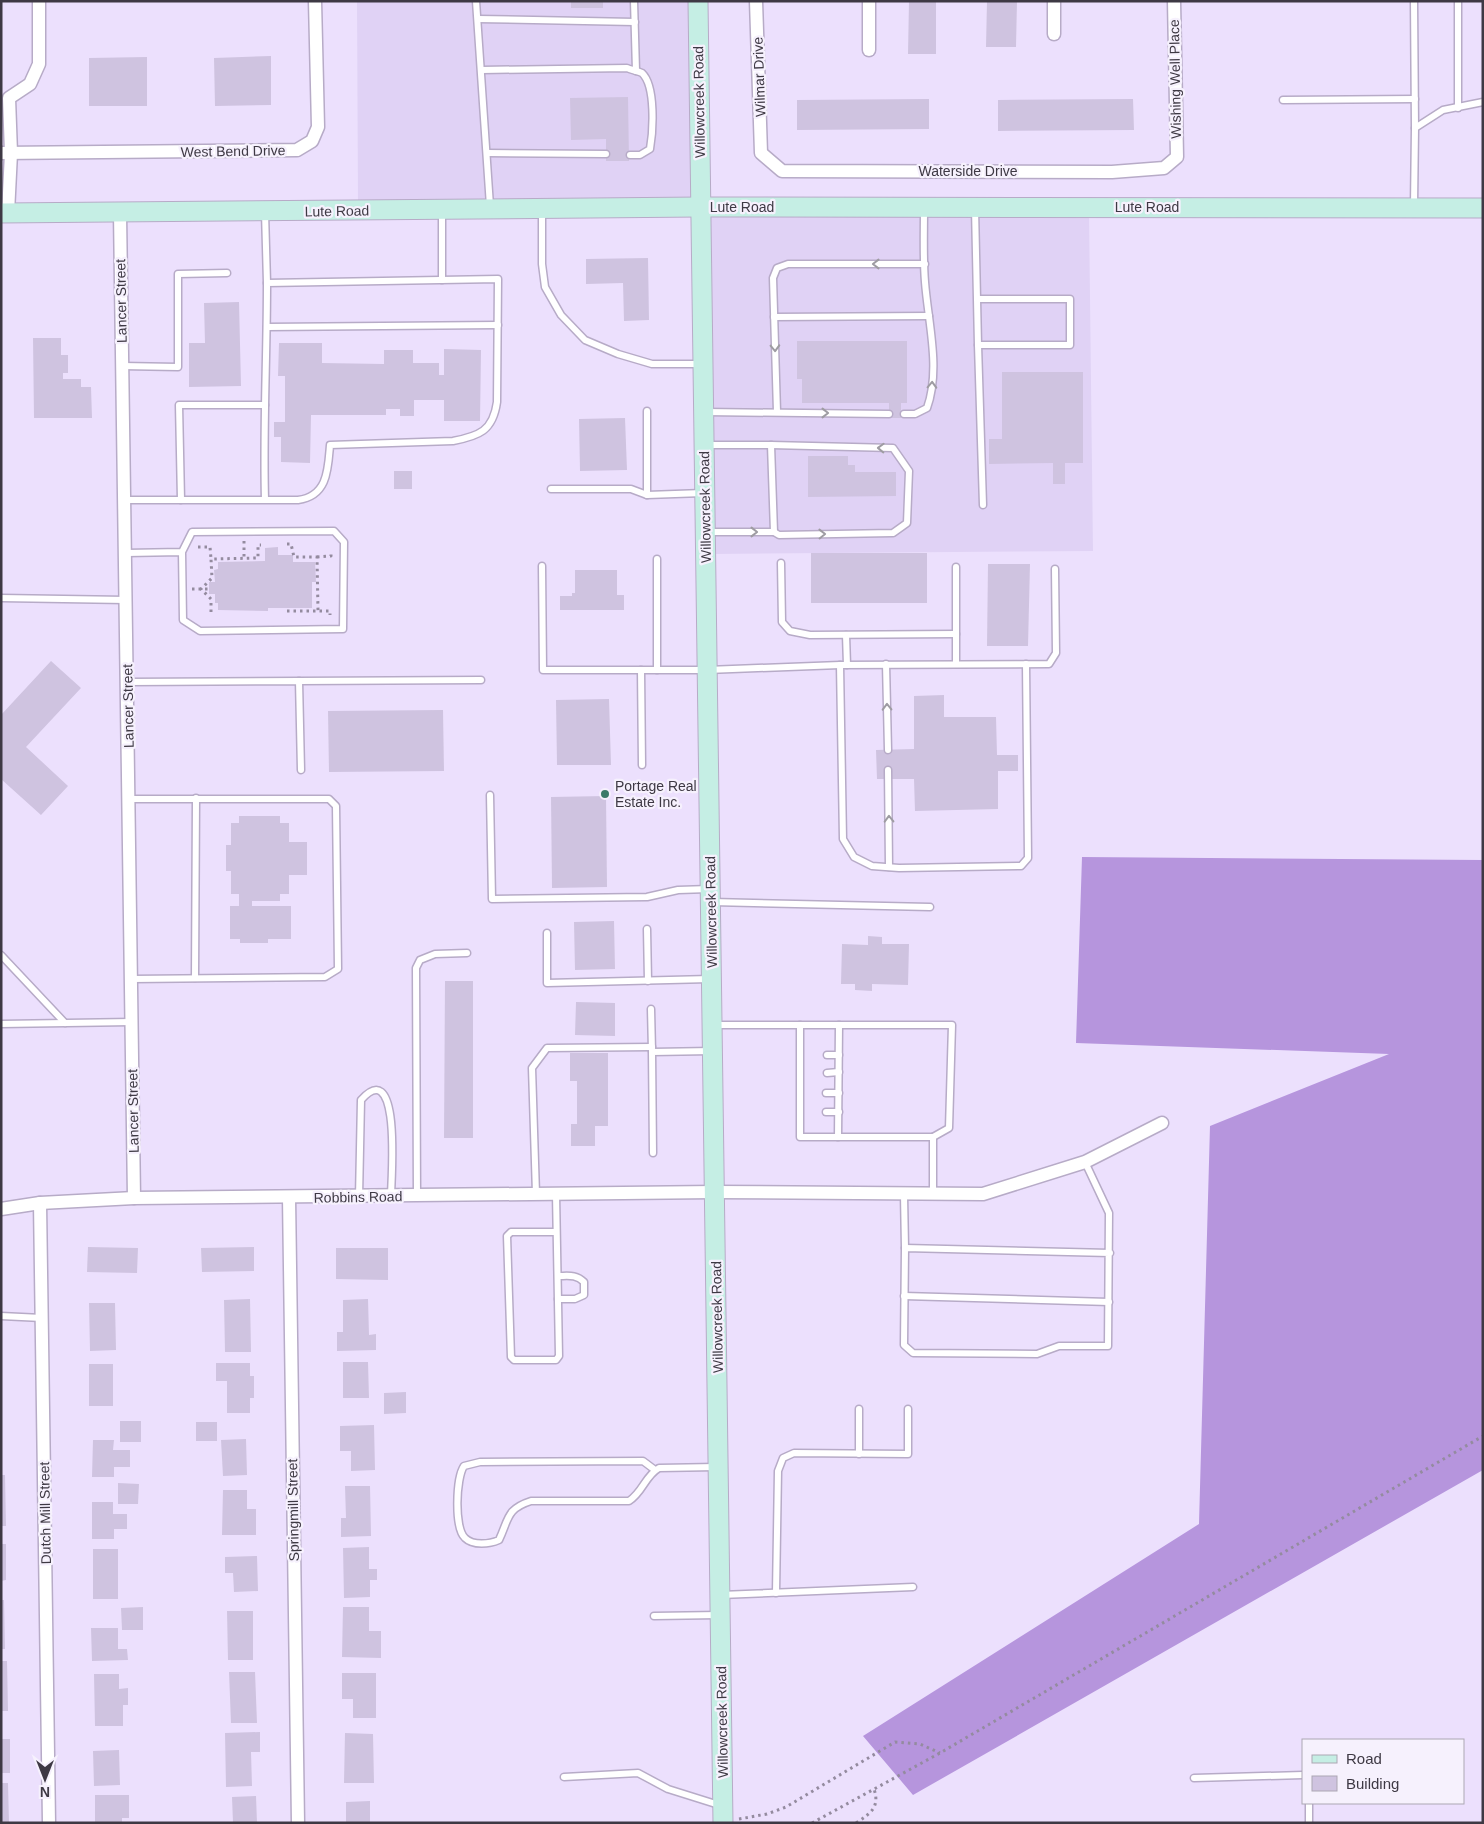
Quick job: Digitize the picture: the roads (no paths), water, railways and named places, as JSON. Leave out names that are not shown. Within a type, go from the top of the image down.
[{"type":"main road","name":"Willowcreek Road","points":[[698,1],[723,1817]]},
{"type":"main road","name":"Lute Road","points":[[5,213],[700,207],[1483,208]]},
{"type":"street","points":[[5,213],[5,96],[30,84],[39,64],[39,1]]},
{"type":"street","name":"West Bend Drive","points":[[6,153],[297,150],[312,141],[318,127],[315,1]]},
{"type":"street","name":"Wilmar Drive","points":[[756,1],[761,153]]},
{"type":"street","points":[[869,1],[869,50]]},
{"type":"street","points":[[1054,1],[1054,34]]},
{"type":"street","name":"Wishing Well Place","points":[[1174,1],[1177,157]]},
{"type":"street","name":"Waterside Drive","points":[[761,153],[782,171],[1112,172],[1164,168],[1177,157]]},
{"type":"street","name":"Lancer Street","points":[[120,213],[130,799],[134,1198]]},
{"type":"street","name":"Robbins Road","points":[[1,1209],[40,1202],[134,1198],[715,1192],[904,1195],[983,1194],[1085,1162],[1162,1123]]},
{"type":"street","name":"Springmill Street","points":[[288,1197],[298,1823]]},
{"type":"street","name":"Dutch Mill Street","points":[[40,1202],[50,1823]]},
{"type":"lane","points":[[476,1],[490,210]]},
{"type":"lane","points":[[634,1],[636,71]]},
{"type":"lane","points":[[1414,1],[1414,207]]},
{"type":"lane","points":[[1458,1],[1458,108]]},
{"type":"lane","points":[[478,19],[635,22]]},
{"type":"lane","points":[[482,70],[627,68],[641,73],[651,87],[652,140],[650,150],[640,155],[630,155]]},
{"type":"lane","points":[[1283,100],[1415,99]]},
{"type":"lane","points":[[1415,128],[1442,110],[1483,102]]},
{"type":"lane","points":[[487,153],[606,154]]},
{"type":"lane","points":[[904,414],[915,414],[928,408],[933,391],[924,264],[924,207]]},
{"type":"lane","points":[[975,207],[983,506]]},
{"type":"lane","points":[[542,209],[542,264],[545,287],[561,315],[584,340],[618,354],[652,364],[702,364]]},
{"type":"lane","points":[[442,210],[442,280]]},
{"type":"lane","points":[[266,212],[266,405],[263,424],[266,500]]},
{"type":"lane","points":[[777,412],[772,278],[777,268],[788,264],[924,264]]},
{"type":"lane","points":[[122,366],[178,367],[178,274],[227,273]]},
{"type":"lane","points":[[125,500],[306,499],[316,494],[323,487],[328,476],[330,445],[453,441],[471,438],[484,432],[495,415],[498,279],[266,283]]},
{"type":"lane","points":[[977,299],[1070,299],[1070,344],[978,345]]},
{"type":"lane","points":[[774,317],[928,316]]},
{"type":"lane","points":[[266,327],[498,325]]},
{"type":"lane","points":[[181,500],[179,405],[266,405]]},
{"type":"lane","points":[[646,411],[647,495]]},
{"type":"lane","points":[[703,412],[889,414]]},
{"type":"lane","points":[[704,445],[893,448],[909,471],[907,523],[893,533],[780,535],[774,532],[705,532]]},
{"type":"lane","points":[[771,446],[774,532]]},
{"type":"lane","points":[[551,489],[631,488],[647,495],[704,493]]},
{"type":"lane","points":[[334,530],[344,542],[343,629],[200,631],[183,620],[182,552],[192,532],[334,530]]},
{"type":"lane","points":[[126,553],[182,552]]},
{"type":"lane","points":[[657,559],[657,670]]},
{"type":"lane","points":[[781,563],[782,622],[790,632],[810,635],[956,634]]},
{"type":"lane","points":[[542,566],[543,670],[707,670],[886,664],[1049,664],[1056,653],[1055,570]]},
{"type":"lane","points":[[956,567],[956,664]]},
{"type":"lane","points":[[1,598],[126,600]]},
{"type":"lane","points":[[846,635],[844,665],[843,839],[854,857],[872,866],[1021,866],[1028,858],[1026,664]]},
{"type":"lane","points":[[886,664],[888,750]]},
{"type":"lane","points":[[642,670],[642,765]]},
{"type":"lane","points":[[128,682],[481,680]]},
{"type":"lane","points":[[299,681],[302,770]]},
{"type":"lane","points":[[888,770],[889,867]]},
{"type":"lane","points":[[490,795],[492,899],[647,897],[678,890],[711,895],[930,907]]},
{"type":"lane","points":[[195,978],[196,798]]},
{"type":"lane","points":[[130,799],[329,799],[336,806],[338,969],[325,977],[132,979]]},
{"type":"lane","points":[[647,929],[648,981]]},
{"type":"lane","points":[[547,933],[548,983],[712,979]]},
{"type":"lane","points":[[417,1196],[416,968],[420,960],[435,954],[467,953]]},
{"type":"lane","points":[[1,955],[65,1023]]},
{"type":"lane","points":[[651,1009],[653,1154]]},
{"type":"lane","points":[[1,1024],[132,1022]]},
{"type":"lane","points":[[713,1025],[800,1025],[839,1025],[952,1025],[949,1128],[932,1137],[800,1136],[800,1025]]},
{"type":"lane","points":[[838,1137],[839,1025]]},
{"type":"lane","points":[[536,1194],[532,1068],[547,1048],[713,1051]]},
{"type":"lane","points":[[827,1055],[839,1055]]},
{"type":"lane","points":[[800,1056],[807,1056]]},
{"type":"lane","points":[[827,1073],[839,1072]]},
{"type":"lane","points":[[800,1073],[808,1073]]},
{"type":"lane","points":[[359,1197],[361,1100],[366,1093],[374,1091],[382,1093],[387,1098],[392,1116],[391,1196]]},
{"type":"lane","points":[[800,1093],[808,1093]]},
{"type":"lane","points":[[826,1093],[838,1093]]},
{"type":"lane","points":[[800,1112],[808,1112]]},
{"type":"lane","points":[[826,1112],[838,1112]]},
{"type":"lane","points":[[932,1137],[932,1195]]},
{"type":"lane","points":[[904,1195],[904,1345],[913,1353],[1037,1354],[1059,1346],[1108,1346],[1109,1213],[1085,1162]]},
{"type":"lane","points":[[556,1194],[558,1358],[512,1358],[508,1236],[511,1232],[556,1232]]},
{"type":"lane","points":[[905,1248],[1110,1253]]},
{"type":"lane","points":[[558,1276],[575,1276],[584,1282],[584,1295],[580,1298],[558,1300]]},
{"type":"lane","points":[[904,1296],[1109,1302]]},
{"type":"lane","points":[[1,1316],[42,1318]]},
{"type":"lane","points":[[776,1593],[778,1471],[783,1458],[794,1453],[908,1454],[908,1408]]},
{"type":"lane","points":[[859,1409],[859,1454]]},
{"type":"lane","points":[[655,1470],[643,1461],[615,1460],[480,1462],[464,1466],[458,1474],[460,1530],[464,1538],[472,1542],[491,1544],[498,1540],[509,1514],[516,1506],[531,1501],[629,1501],[637,1496],[651,1472],[655,1470],[659,1468],[718,1467]]},
{"type":"lane","points":[[720,1595],[914,1587]]},
{"type":"lane","points":[[654,1616],[720,1615]]},
{"type":"lane","points":[[564,1777],[638,1773],[723,1817]]},
{"type":"lane","points":[[1194,1778],[1302,1775]]},
{"type":"lane","points":[[1309,1804],[1309,1823]]},
{"type":"place","name":"Portage Real Estate Inc.","points":[[605,794]]}]
